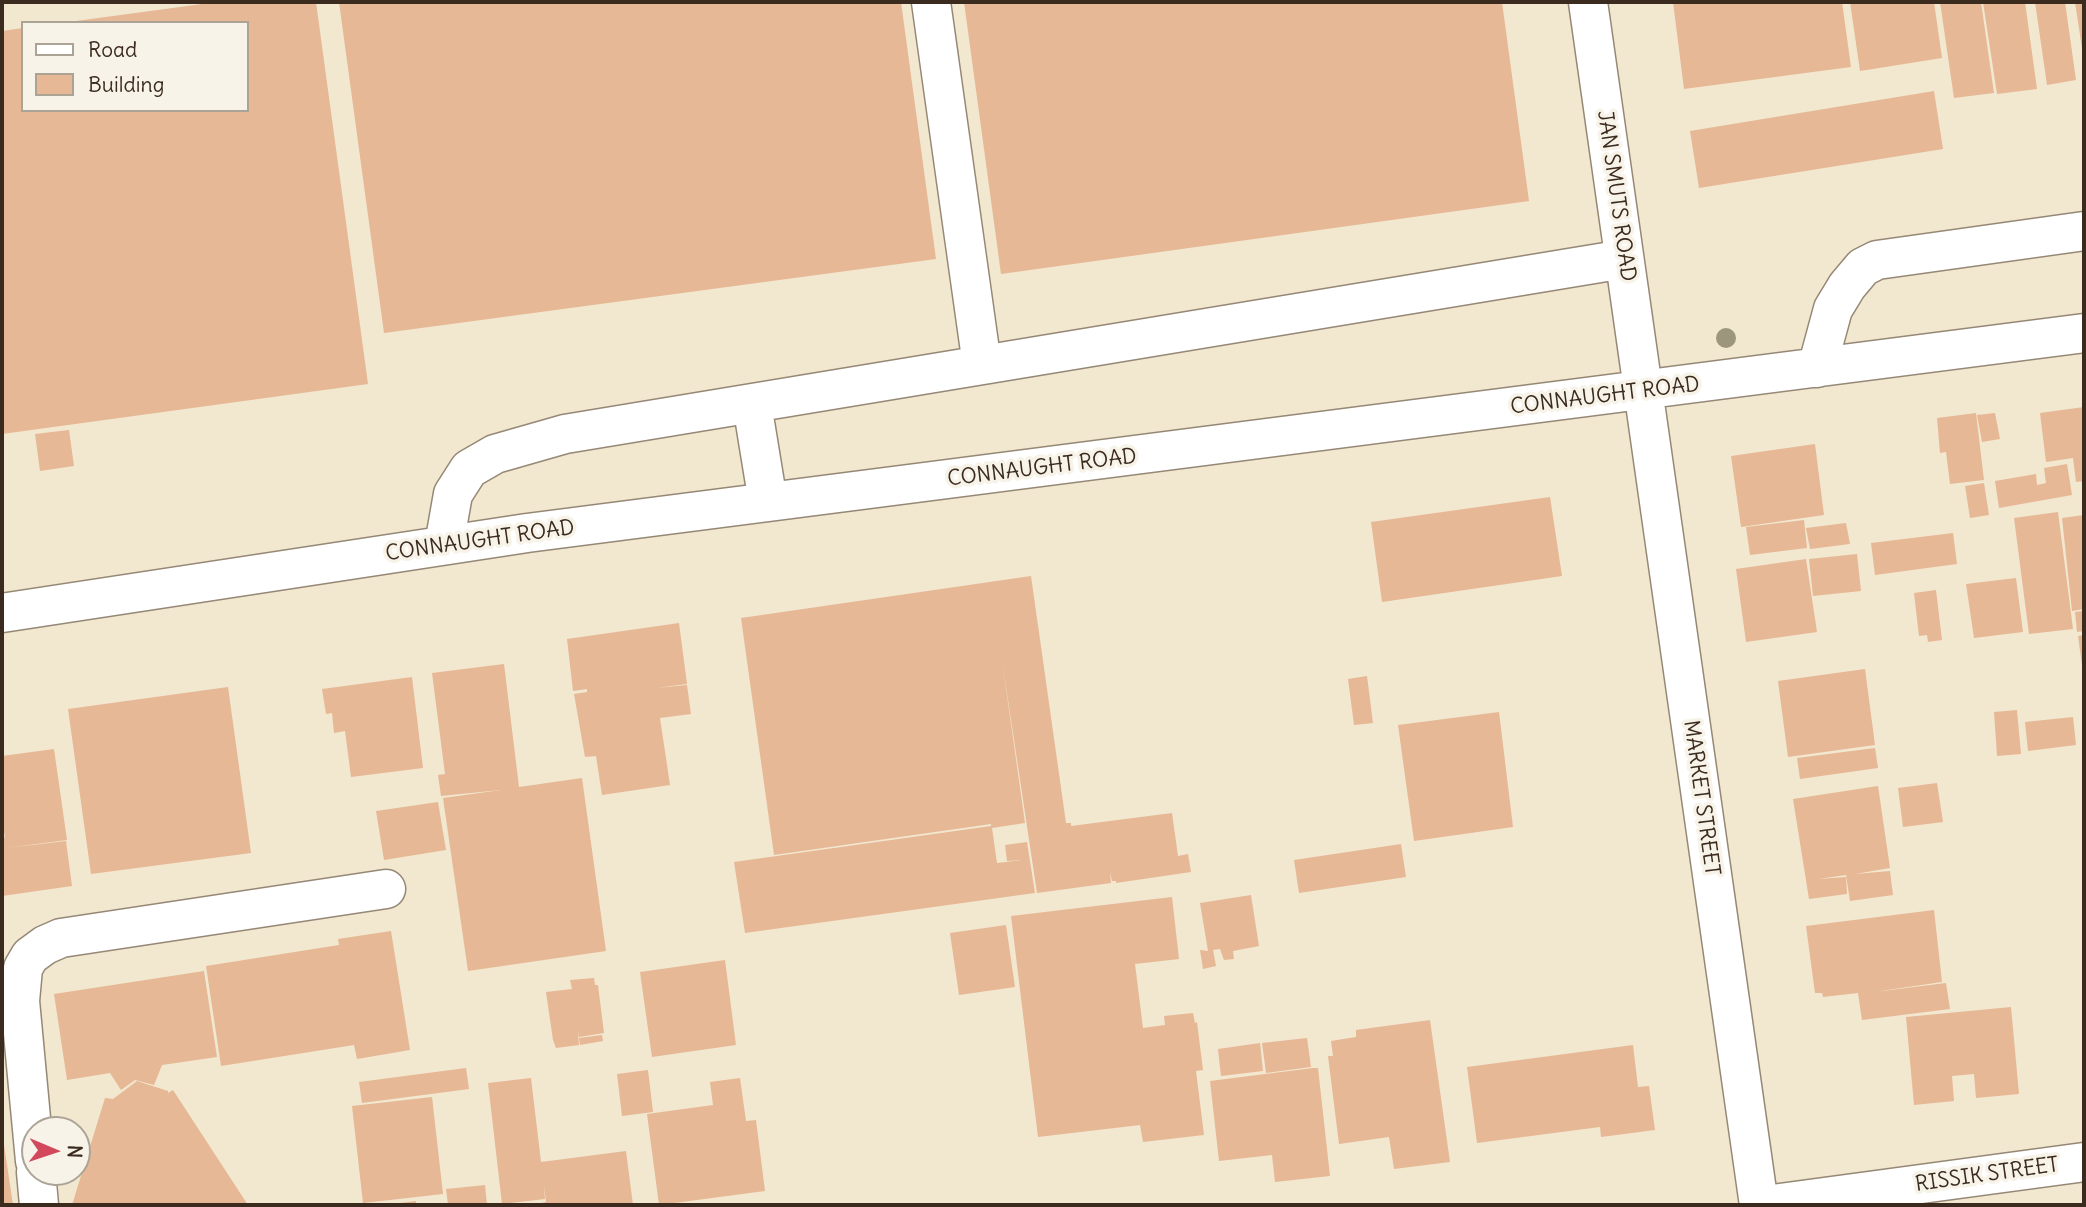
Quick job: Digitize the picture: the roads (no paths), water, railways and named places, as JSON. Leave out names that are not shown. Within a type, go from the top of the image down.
[{"type":"street","points":[[931,2],[982,365]]},
{"type":"street","name":"JAN SMUTS ROAD","points":[[1588,2],[1643,390]]},
{"type":"street","points":[[1817,368],[1833,309],[1863,267],[1877,260],[2084,231]]},
{"type":"street","points":[[444,545],[453,494],[469,469],[495,454],[565,434],[1624,259]]},
{"type":"street","name":"CONNAUGHT ROAD","points":[[2,613],[527,533],[2084,333]]},
{"type":"street","name":"MARKET STREET","points":[[1643,390],[1759,1205]]},
{"type":"street","points":[[752,404],[768,502]]},
{"type":"street","points":[[31,1116],[20,1001],[23,968],[30,956],[46,944],[61,938],[386,889]]},
{"type":"street","name":"RISSIK STREET","points":[[1765,1205],[2084,1162]]},
{"type":"street","points":[[37,1186],[39,1205]]}]
